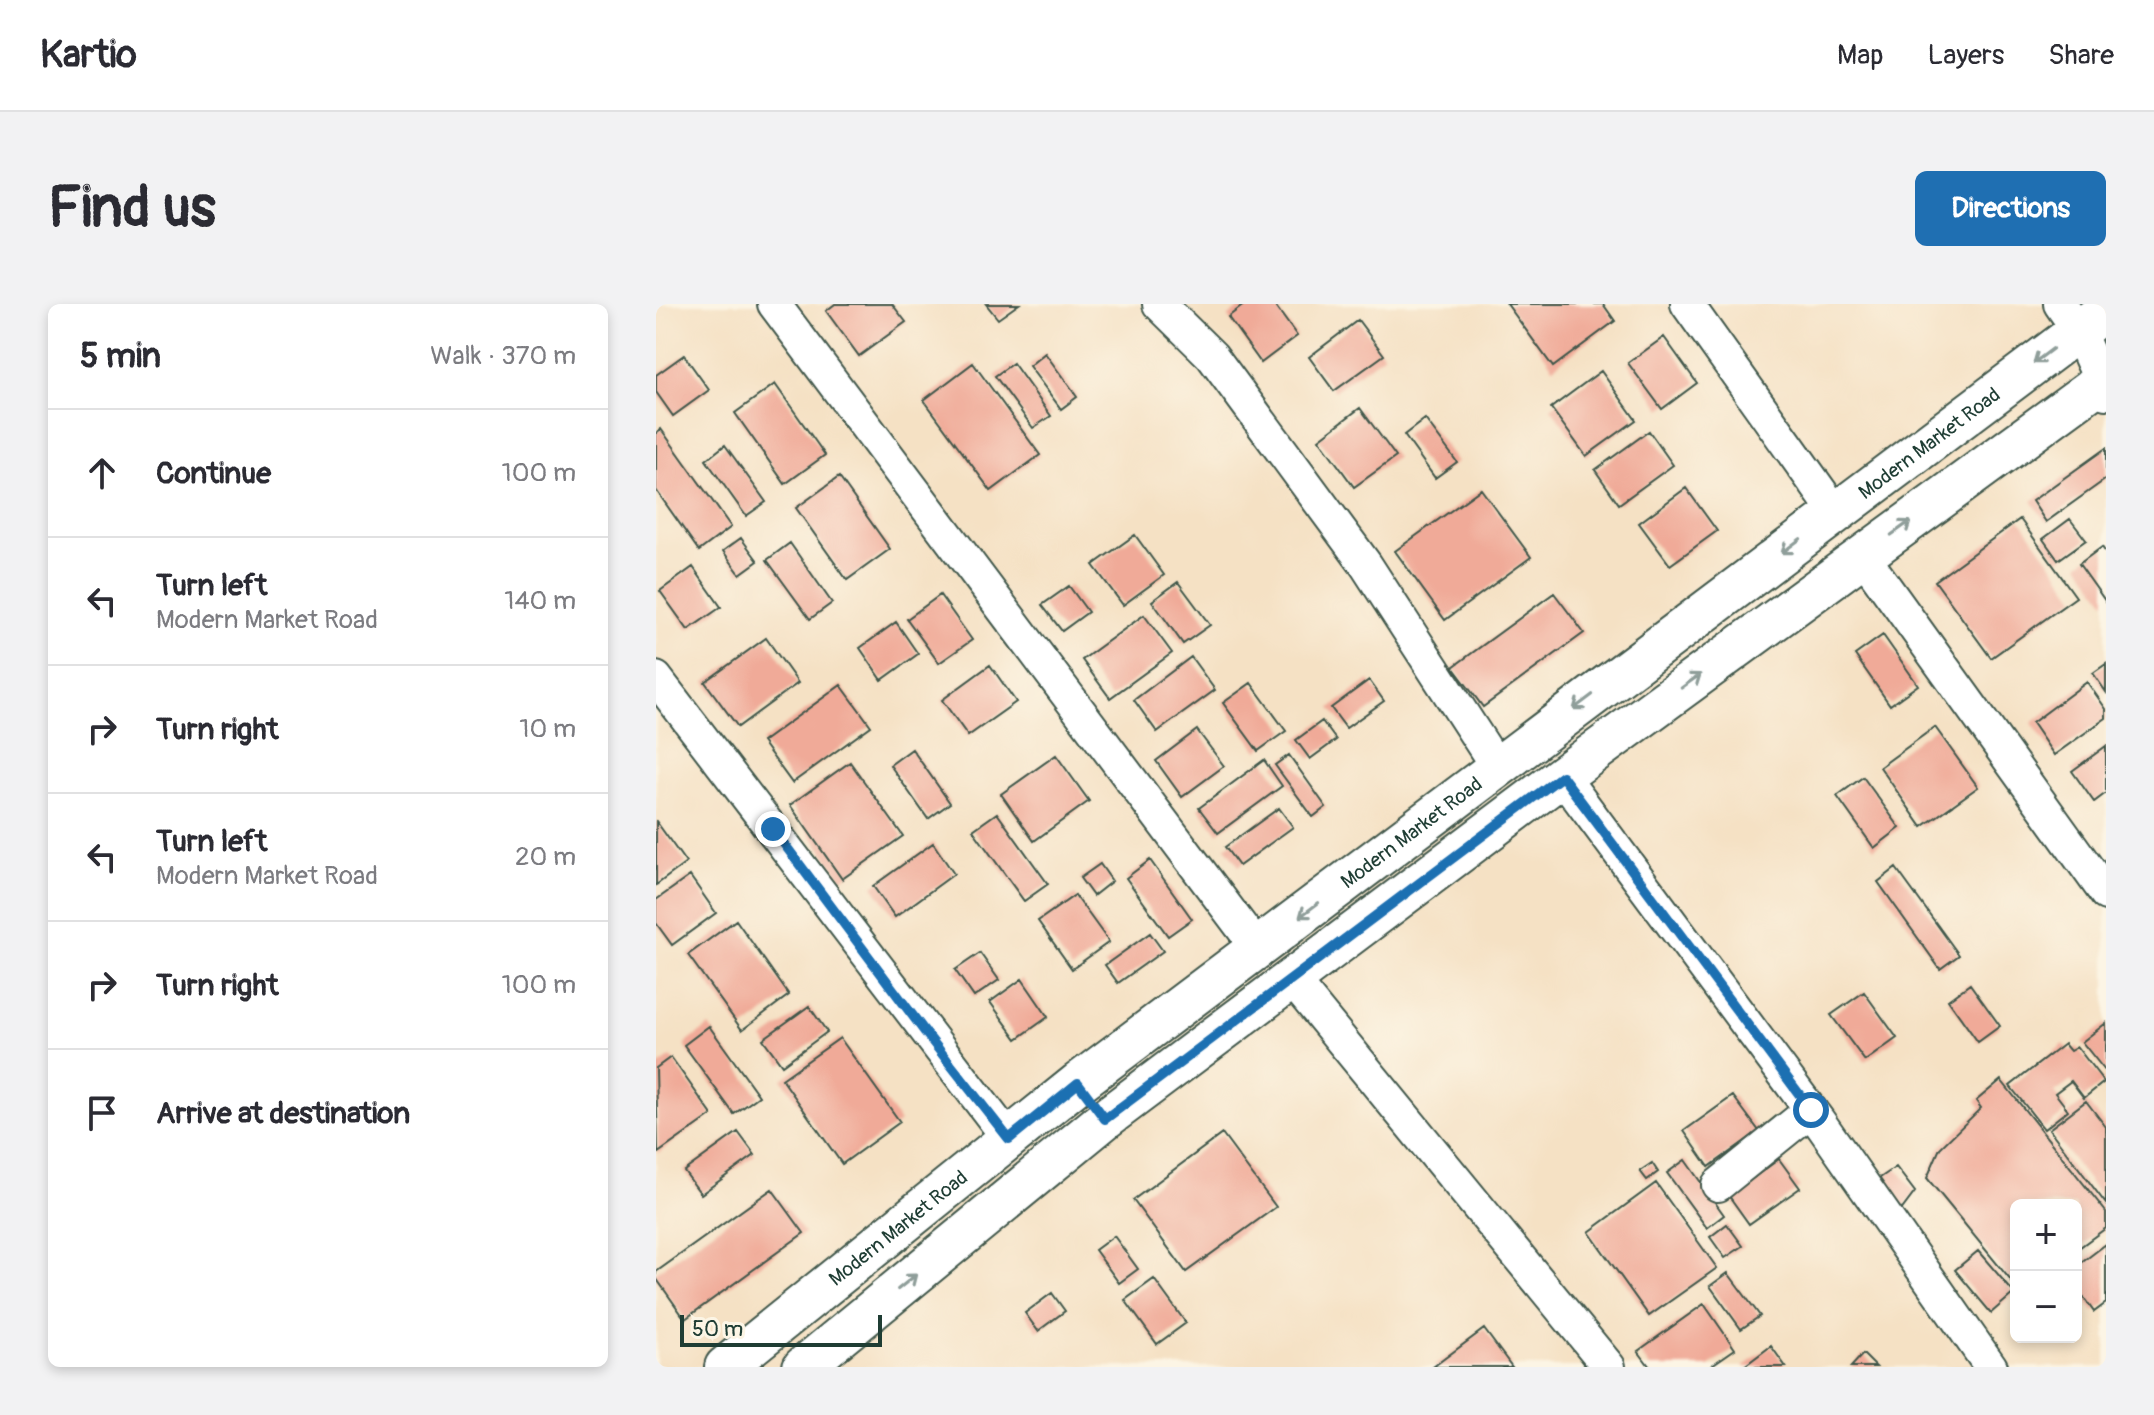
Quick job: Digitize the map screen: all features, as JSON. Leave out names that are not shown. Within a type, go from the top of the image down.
[{"type":"street","points":[[774,304],[1258,949]]},
{"type":"street","points":[[1159,304],[1212,356],[1357,553],[1497,767]]},
{"type":"street","points":[[1687,304],[1836,513]]},
{"type":"street","points":[[803,1367],[1105,1119],[1293,981],[1562,776],[2104,385],[2081,315]]},
{"type":"street","name":"Modern Market Road","points":[[725,1367],[1078,1083],[1836,513],[2081,315]]},
{"type":"street","points":[[1863,556],[2106,894]]},
{"type":"street","points":[[656,678],[1009,1139]]},
{"type":"street","points":[[1562,776],[1811,1110],[1991,1367]]},
{"type":"street","points":[[1293,981],[1609,1367]]},
{"type":"street","points":[[1078,1083],[1105,1119]]},
{"type":"street","points":[[1718,1185],[1811,1110]]},
{"type":"building","points":[[835,304],[892,304],[906,322],[859,356],[826,311]]},
{"type":"building","points":[[986,304],[1019,304],[998,319]]},
{"type":"building","points":[[1245,304],[1274,304],[1297,336],[1261,363],[1228,317]]},
{"type":"building","points":[[1507,304],[1603,304],[1615,321],[1553,367]]},
{"type":"building","points":[[1358,320],[1384,355],[1334,391],[1309,357]]},
{"type":"building","points":[[1664,337],[1697,383],[1662,409],[1628,363]]},
{"type":"building","points":[[1045,353],[1077,397],[1061,409],[1029,366]]},
{"type":"building","points":[[684,355],[709,390],[673,416],[656,392],[656,375]]},
{"type":"building","points":[[973,363],[1040,455],[991,491],[924,400]]},
{"type":"building","points":[[1013,363],[1051,416],[1033,428],[995,376]]},
{"type":"building","points":[[1601,371],[1636,420],[1586,456],[1551,408]]},
{"type":"building","points":[[775,384],[825,455],[785,484],[735,413]]},
{"type":"building","points":[[1360,408],[1396,457],[1354,487],[1319,439]]},
{"type":"building","points":[[1425,419],[1457,462],[1435,478],[1404,435]]},
{"type":"building","points":[[661,429],[731,527],[699,551],[656,490],[656,433]]},
{"type":"building","points":[[1649,431],[1673,465],[1619,504],[1595,470]]},
{"type":"building","points":[[725,445],[766,502],[746,516],[706,460]]},
{"type":"building","points":[[2106,448],[2106,479],[2046,522],[2032,501]]},
{"type":"building","points":[[839,477],[890,549],[847,580],[796,508]]},
{"type":"building","points":[[1686,488],[1717,531],[1670,565],[1639,523]]},
{"type":"building","points":[[1481,489],[1531,557],[1445,620],[1395,551]]},
{"type":"building","points":[[2020,519],[2076,597],[1991,658],[1935,581]]},
{"type":"building","points":[[2070,519],[2086,540],[2058,560],[2043,539]]},
{"type":"building","points":[[1135,535],[1164,575],[1123,605],[1093,565]]},
{"type":"building","points":[[741,538],[758,561],[740,574],[723,551]]},
{"type":"building","points":[[790,543],[832,603],[810,619],[767,560]]},
{"type":"building","points":[[2102,547],[2106,553],[2106,602],[2079,564]]},
{"type":"building","points":[[693,567],[721,607],[688,630],[660,591]]},
{"type":"building","points":[[1178,582],[1210,625],[1183,644],[1152,601]]},
{"type":"building","points":[[1069,586],[1088,612],[1062,631],[1042,605]]},
{"type":"building","points":[[1554,593],[1584,633],[1483,707],[1453,667]]},
{"type":"building","points":[[940,595],[972,640],[939,663],[907,619]]},
{"type":"building","points":[[1144,615],[1172,653],[1110,698],[1082,660]]},
{"type":"building","points":[[896,622],[918,654],[882,680],[860,648]]},
{"type":"building","points":[[1883,635],[1918,685],[1890,705],[1855,655]]},
{"type":"building","points":[[766,638],[798,683],[738,727],[705,682]]},
{"type":"building","points":[[1191,657],[1215,690],[1157,732],[1134,700]]},
{"type":"building","points":[[2106,664],[2106,692],[2093,673]]},
{"type":"building","points":[[990,665],[1016,702],[968,736],[942,700]]},
{"type":"building","points":[[1369,680],[1384,701],[1346,728],[1331,708]]},
{"type":"building","points":[[2087,682],[2106,709],[2106,718],[2054,755],[2032,723]]},
{"type":"building","points":[[1251,683],[1286,731],[1258,751],[1223,703]]},
{"type":"building","points":[[841,685],[871,726],[792,783],[762,742]]},
{"type":"building","points":[[1322,721],[1336,740],[1310,759],[1296,740]]},
{"type":"building","points":[[1935,727],[1978,787],[1922,827],[1880,767]]},
{"type":"building","points":[[1197,730],[1224,766],[1182,797],[1156,761]]},
{"type":"building","points":[[2106,746],[2106,793],[2094,802],[2072,771]]},
{"type":"building","points":[[912,749],[950,803],[928,819],[890,765]]},
{"type":"building","points":[[1056,755],[1089,801],[1034,841],[1001,794]]},
{"type":"building","points":[[1289,755],[1326,807],[1313,817],[1275,765]]},
{"type":"building","points":[[1264,760],[1282,786],[1218,833],[1199,808]]},
{"type":"building","points":[[850,762],[903,836],[842,879],[790,805]]},
{"type":"building","points":[[1863,777],[1900,828],[1874,848],[1837,796]]},
{"type":"building","points":[[1279,808],[1293,827],[1239,866],[1225,847]]},
{"type":"building","points":[[997,813],[1048,884],[1024,901],[973,830]]},
{"type":"building","points":[[656,821],[686,863],[656,885]]},
{"type":"building","points":[[933,843],[954,874],[895,917],[873,886]]},
{"type":"building","points":[[1150,860],[1192,919],[1168,936],[1126,878]]},
{"type":"building","points":[[1100,864],[1112,881],[1093,896],[1080,878]]},
{"type":"building","points":[[1896,868],[1959,955],[1940,969],[1878,882]]},
{"type":"building","points":[[690,876],[716,913],[672,945],[656,923],[656,900]]},
{"type":"building","points":[[1075,895],[1109,942],[1072,969],[1038,921]]},
{"type":"building","points":[[736,920],[789,995],[742,1030],[688,955]]},
{"type":"building","points":[[1150,933],[1163,951],[1118,983],[1105,965]]},
{"type":"building","points":[[980,953],[999,980],[974,997],[955,970]]},
{"type":"building","points":[[1022,979],[1048,1017],[1017,1039],[990,1002]]},
{"type":"building","points":[[1970,984],[2000,1026],[1978,1042],[1948,1000]]},
{"type":"building","points":[[1864,992],[1897,1038],[1865,1061],[1831,1015]]},
{"type":"building","points":[[809,1006],[827,1032],[782,1065],[763,1039]]},
{"type":"building","points":[[2106,1023],[2106,1072],[2082,1042]]},
{"type":"building","points":[[709,1026],[759,1096],[734,1114],[684,1045]]},
{"type":"building","points":[[840,1038],[900,1122],[842,1164],[782,1079]]},
{"type":"building","points":[[2064,1044],[2070,1051],[2077,1047],[2104,1082],[2084,1098],[2071,1081],[2055,1093],[2068,1110],[2044,1129],[2010,1086]]},
{"type":"building","points":[[671,1057],[712,1115],[658,1153],[656,1068]]},
{"type":"building","points":[[2001,1080],[2106,1212],[2106,1228],[2082,1246],[2082,1199],[2010,1199],[2010,1280],[1927,1178],[1940,1148],[1981,1108],[1976,1101]]},
{"type":"building","points":[[1733,1096],[1759,1131],[1709,1167],[1684,1131]]},
{"type":"building","points":[[2086,1101],[2106,1127],[2106,1204],[2049,1129]]},
{"type":"building","points":[[738,1132],[755,1155],[701,1194],[684,1171]]},
{"type":"building","points":[[1222,1134],[1276,1207],[1186,1272],[1133,1200]]},
{"type":"building","points":[[1779,1159],[1800,1188],[1749,1224],[1729,1196]]},
{"type":"building","points":[[1685,1160],[1724,1215],[1707,1228],[1667,1173]]},
{"type":"building","points":[[1652,1163],[1658,1172],[1647,1180],[1640,1171]]},
{"type":"building","points":[[1896,1167],[1915,1192],[1900,1212],[1877,1180]]},
{"type":"building","points":[[1656,1183],[1717,1268],[1649,1316],[1589,1232]]},
{"type":"building","points":[[772,1189],[804,1233],[685,1319],[656,1278],[656,1272]]},
{"type":"building","points":[[1727,1224],[1743,1246],[1725,1258],[1710,1237]]},
{"type":"building","points":[[1114,1236],[1138,1269],[1119,1283],[1095,1250]]},
{"type":"building","points":[[2106,1244],[2106,1303],[2094,1312],[2082,1295],[2082,1262]]},
{"type":"building","points":[[1978,1251],[2010,1288],[2010,1296],[1991,1313],[1955,1270]]},
{"type":"building","points":[[1728,1273],[1760,1316],[1741,1329],[1710,1286]]},
{"type":"building","points":[[1154,1279],[1186,1323],[1157,1344],[1125,1300]]},
{"type":"building","points":[[1052,1293],[1065,1311],[1038,1331],[1025,1313]]},
{"type":"building","points":[[1704,1304],[1735,1349],[1709,1367],[1650,1367],[1638,1351]]},
{"type":"building","points":[[1484,1329],[1512,1367],[1433,1367]]},
{"type":"building","points":[[1771,1346],[1786,1367],[1743,1367]]},
{"type":"building","points":[[1863,1354],[1876,1367],[1851,1367]]},
{"type":"route","points":[[773,829],[1009,1139],[1078,1083],[1105,1119],[1293,981],[1562,776],[1811,1110]]}]
